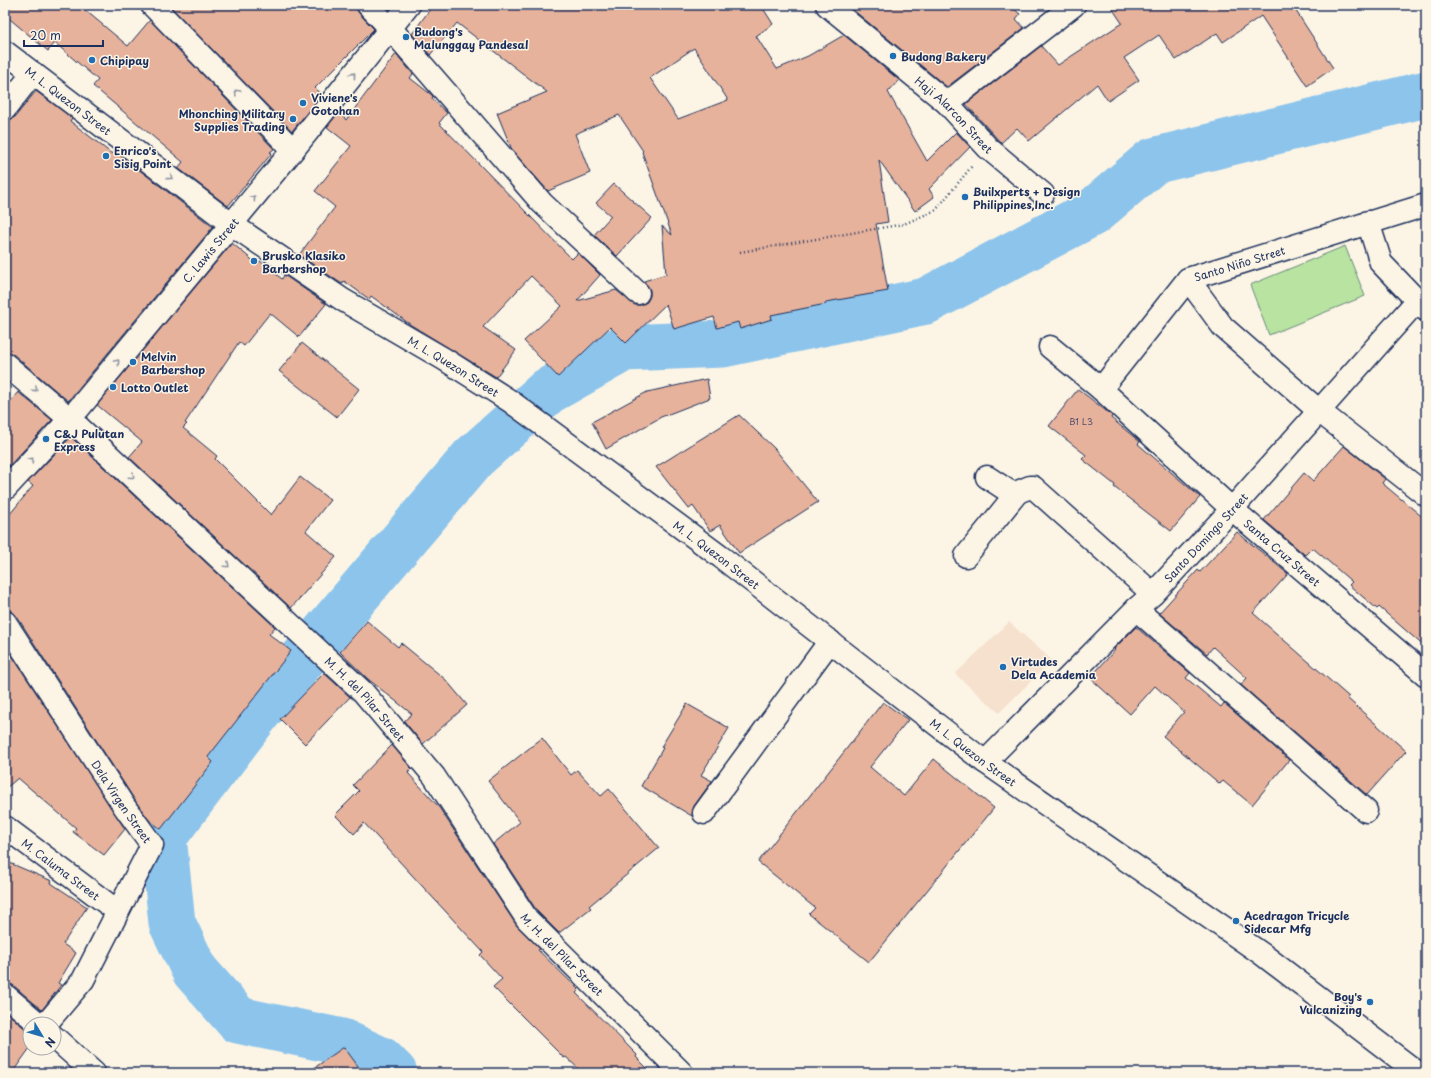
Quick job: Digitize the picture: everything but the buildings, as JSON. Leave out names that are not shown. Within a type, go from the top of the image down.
[{"type":"street","points":[[152,5],[293,150]]},
{"type":"street","points":[[368,5],[391,29],[542,203],[638,293]]},
{"type":"street","name":"C. Lawis Street","points":[[5,489],[70,419],[293,150],[409,5]]},
{"type":"street","name":"Haji Alarcon Street","points":[[827,5],[947,103],[988,148],[1043,194]]},
{"type":"street","points":[[947,103],[1074,5]]},
{"type":"street","name":"M. L. Quezon Street","points":[[5,52],[231,224],[343,300],[444,359],[510,401],[542,424],[721,557],[985,762],[1262,954],[1418,1073]]},
{"type":"street","points":[[5,109],[33,73]]},
{"type":"street","name":"Santo Niño Street","points":[[1100,389],[1188,279],[1426,205]]},
{"type":"street","points":[[1368,222],[1381,263],[1421,306]]},
{"type":"street","points":[[1188,279],[1223,327],[1319,411],[1426,495]]},
{"type":"street","name":"Santo Domingo Street","points":[[985,762],[1136,609],[1153,594],[1232,509],[1319,411],[1421,306]]},
{"type":"street","name":"Santa Cruz Street","points":[[1050,347],[1100,389],[1232,509],[1426,675]]},
{"type":"street","name":"M. H. del Pilar Street","points":[[5,364],[70,419],[363,692],[434,776],[527,919],[682,1073]]},
{"type":"street","points":[[987,477],[1008,492],[1016,494]]},
{"type":"street","points":[[966,556],[1016,494],[1033,487],[1153,594]]},
{"type":"street","points":[[1136,609],[1366,811]]},
{"type":"street","name":"Dela Virgen Street","points":[[5,622],[120,799],[152,845],[82,980],[53,1016]]},
{"type":"street","points":[[704,813],[830,641]]},
{"type":"street","name":"M. Caluma Street","points":[[5,827],[117,911]]},
{"type":"street","points":[[5,995],[30,1016]]},
{"type":"street","points":[[62,1044],[94,1073]]},
{"type":"path","points":[[740,252],[904,224],[936,210],[988,148]]},
{"type":"shaded area","name":"Virtudes Dela Academia","points":[[1009,622],[1052,660],[999,713],[955,674]]},
{"type":"green space","points":[[1345,246],[1365,296],[1269,335],[1250,285]]},
{"type":"waterway","points":[[394,1073],[381,1060],[342,1042],[238,1020],[195,971],[172,923],[163,837],[262,707],[473,458],[548,391],[624,348],[723,344],[926,301],[1092,213],[1153,161],[1426,94]]},
{"type":"place","name":"Budong's Malunggay Pandesal","points":[[406,37]]},
{"type":"place","name":"Budong Bakery","points":[[893,56]]},
{"type":"place","name":"Chipipay","points":[[92,60]]},
{"type":"place","name":"Viviene's Gotohan","points":[[303,103]]},
{"type":"place","name":"Mhonching Military Supplies Trading","points":[[293,119]]},
{"type":"place","name":"Enrico's Sisig Point","points":[[106,156]]},
{"type":"place","name":"Builxperts + Design Philippines,Inc.","points":[[965,197]]},
{"type":"place","name":"Brusko Klasiko Barbershop","points":[[254,261]]},
{"type":"place","name":"Melvin Barbershop","points":[[133,362]]},
{"type":"place","name":"Lotto Outlet","points":[[113,387]]},
{"type":"place","name":"C&J Pulutan Express","points":[[46,439]]},
{"type":"place","name":"Virtudes Dela Academia","points":[[1003,667]]},
{"type":"place","name":"Acedragon Tricycle Sidecar Mfg","points":[[1236,921]]},
{"type":"place","name":"Boy's Vulcanizing","points":[[1370,1002]]}]
